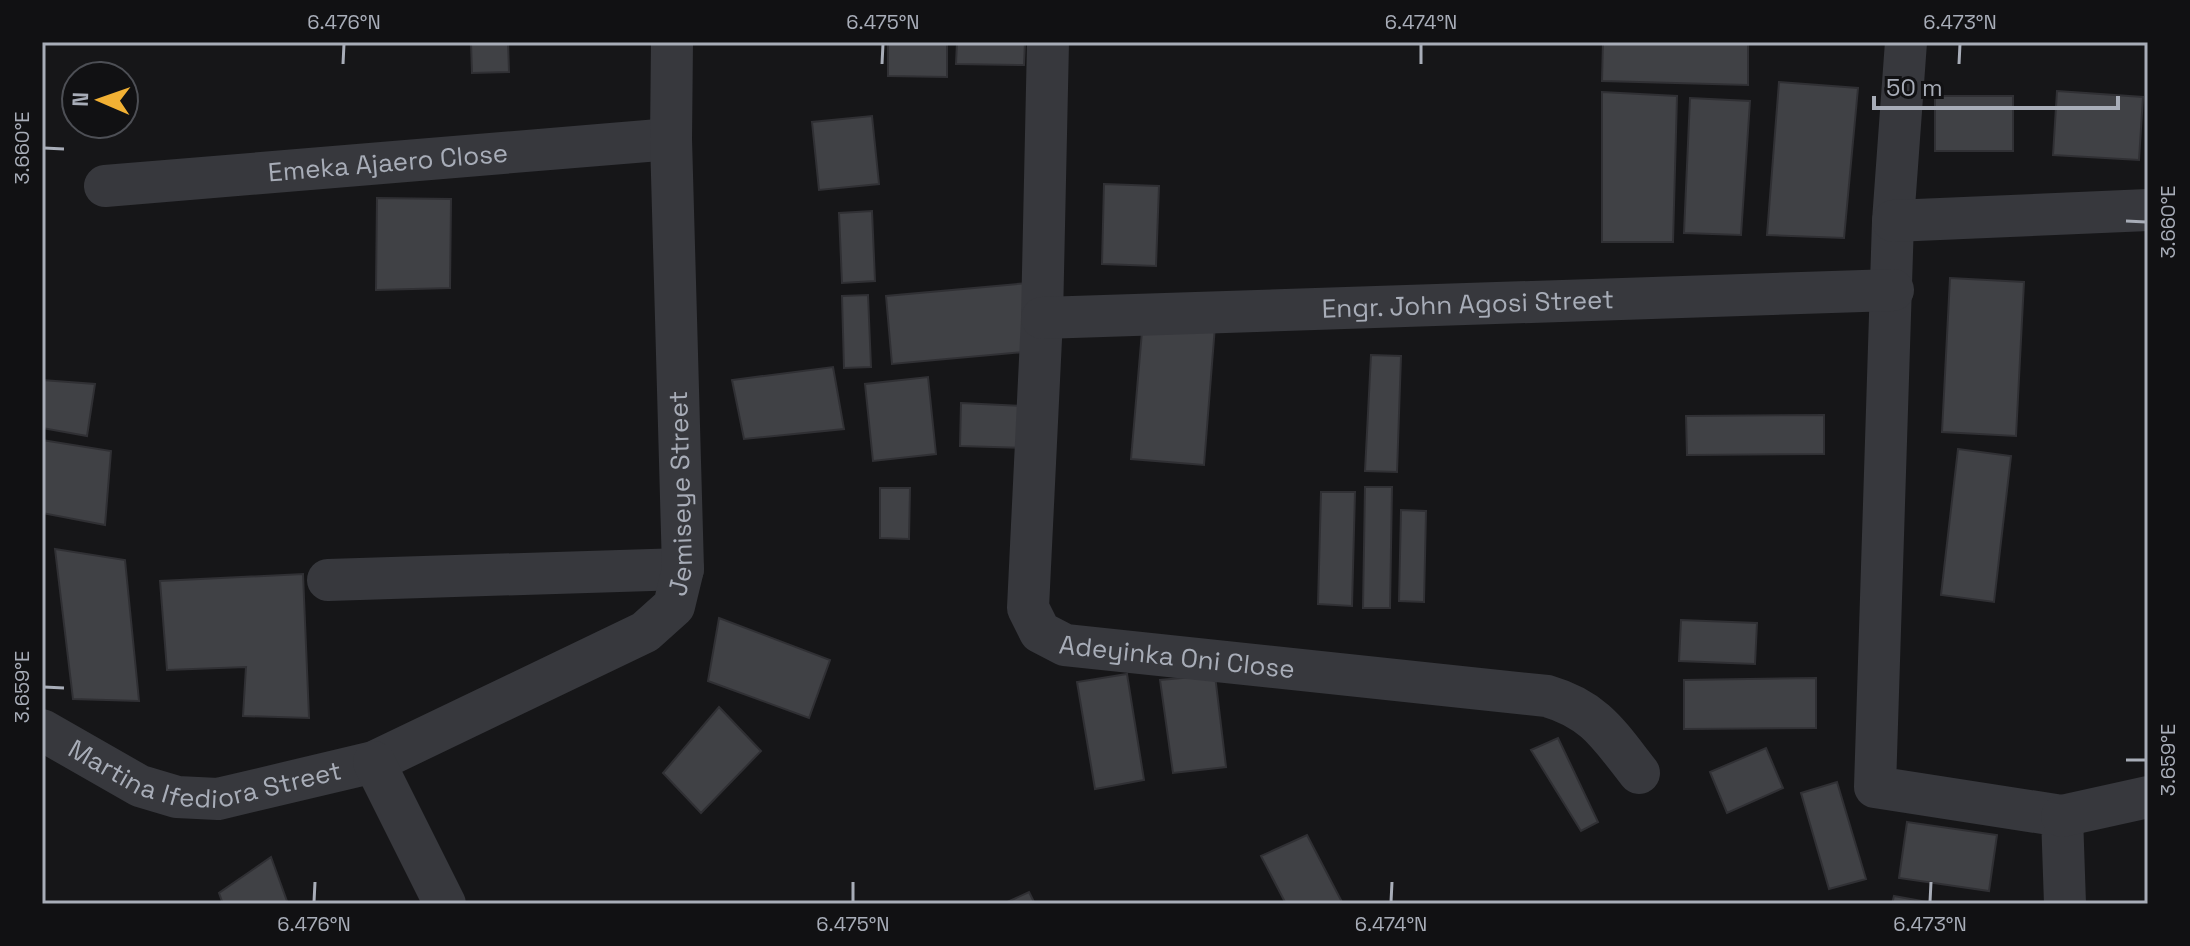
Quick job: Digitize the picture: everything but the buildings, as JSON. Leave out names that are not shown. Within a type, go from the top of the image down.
[{"type":"street","name":"Jemiseye Street","points":[[374,762],[645,632],[674,606],[683,569],[671,139],[672,42]]},
{"type":"street","name":"Adeyinka Oni Close","points":[[1048,42],[1042,318],[1028,608],[1040,632],[1065,645],[1547,696],[1574,704],[1595,718],[1639,773]]},
{"type":"street","points":[[1906,42],[1893,221],[1875,787],[2062,816],[2148,797]]},
{"type":"street","name":"Emeka Ajaero Close","points":[[105,186],[671,139]]},
{"type":"street","points":[[1893,221],[2148,210]]},
{"type":"street","name":"Engr. John Agosi Street","points":[[1042,318],[1893,290]]},
{"type":"street","points":[[328,580],[683,569]]},
{"type":"street","name":"Martina Ifediora Street","points":[[42,730],[140,786],[177,797],[218,799],[374,762]]},
{"type":"street","points":[[374,762],[445,904]]},
{"type":"street","points":[[2062,816],[2065,904]]}]
